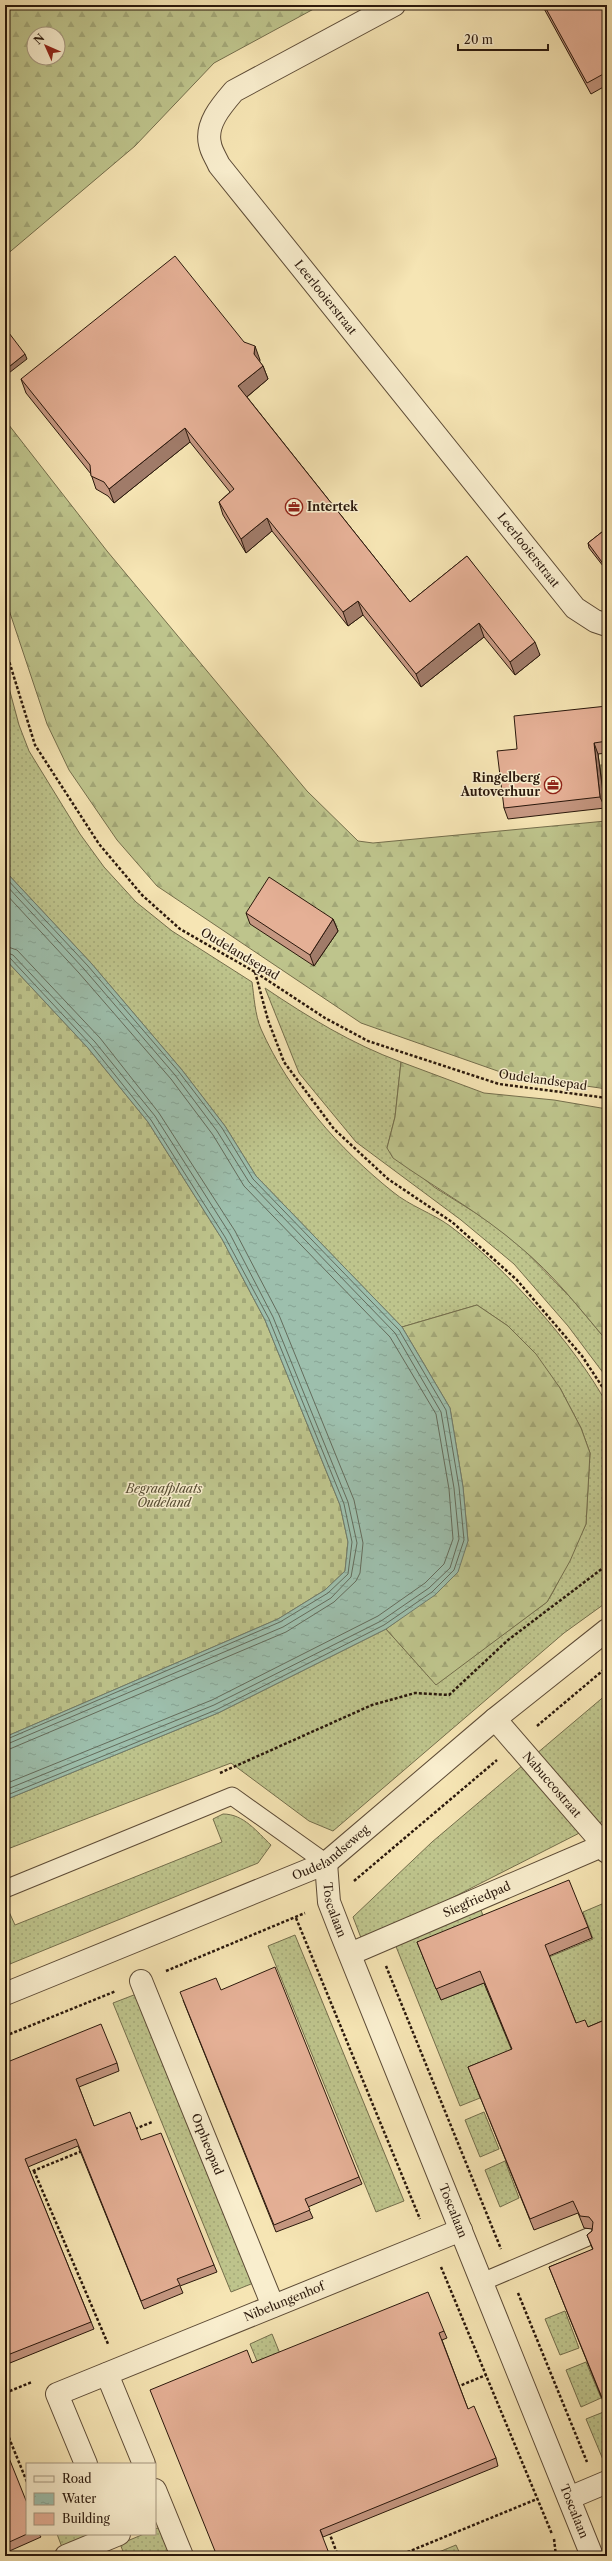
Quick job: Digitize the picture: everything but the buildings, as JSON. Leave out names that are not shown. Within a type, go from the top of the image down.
[{"type":"street","name":"Leerlooierstraat","points":[[394,5],[234,91],[221,106],[212,120],[209,143],[219,165],[575,608],[595,620],[607,625]]},
{"type":"street","name":"Oudelandseweg","points":[[5,1994],[326,1863],[495,1719],[607,1630]]},
{"type":"street","name":"Nabuccostraat","points":[[495,1719],[606,1849]]},
{"type":"street","name":"Siegfriedpad","points":[[350,1954],[606,1849]]},
{"type":"street","name":"Toscalaan","points":[[326,1863],[329,1902],[592,2556]]},
{"type":"street","name":"Orpheopad","points":[[141,1981],[273,2306]]},
{"type":"street","name":"Nibelungenhof","points":[[86,2463],[58,2394],[461,2230]]},
{"type":"street","points":[[107,2374],[144,2463]]},
{"type":"street","points":[[569,2498],[602,2484]]},
{"type":"street","points":[[156,2495],[160,2517],[182,2556]]},
{"type":"street","points":[[66,2556],[117,2535]]},
{"type":"lane","points":[[5,1889],[232,1796],[326,1863]]},
{"type":"lane","points":[[482,2282],[588,2238]]},
{"type":"path","name":"Oudelandsepad","points":[[5,648],[35,745],[99,844],[142,895],[180,929],[256,972],[325,1018],[368,1041],[499,1084],[607,1098]]},
{"type":"path","points":[[256,972],[268,1020],[284,1062],[334,1130],[388,1179],[452,1222],[517,1280],[582,1356],[607,1394]]},
{"type":"path","points":[[215,1774],[372,1705],[415,1693],[449,1696],[508,1640],[607,1565]]},
{"type":"path","points":[[329,1902],[607,1667]]},
{"type":"path","points":[[377,1943],[509,2270],[602,2484]]},
{"type":"path","points":[[130,2131],[152,2122]]},
{"type":"path","points":[[27,2174],[86,2149]]},
{"type":"path","points":[[34,2170],[110,2350]]},
{"type":"path","points":[[450,2390],[486,2375]]},
{"type":"path","points":[[5,2428],[26,2480]]},
{"type":"path","points":[[398,2556],[537,2499]]},
{"type":"path","points":[[326,2527],[338,2556]]},
{"type":"green space","points":[[5,5],[321,5],[214,63],[135,146],[5,256]]},
{"type":"green space","points":[[5,420],[107,551],[307,791],[358,841],[373,843],[606,821],[600,765],[607,765],[607,1089],[509,1075],[361,1023],[157,886],[117,840],[69,770],[47,724],[5,598]]},
{"type":"green space","points":[[5,673],[19,725],[29,751],[80,834],[104,867],[136,902],[172,931],[252,982],[256,1012],[261,1029],[272,1052],[286,1075],[317,1118],[354,1157],[393,1192],[450,1226],[493,1263],[537,1308],[557,1332],[593,1381],[607,1404],[607,1602],[564,1633],[333,1831],[309,1821],[231,1763],[5,1850],[5,1800],[218,1713],[386,1629],[436,1684],[547,1602],[586,1524],[590,1453],[581,1428],[560,1388],[508,1326],[477,1305],[402,1327],[256,1176],[225,1126],[182,1070],[91,963],[5,871]]},
{"type":"green space","name":"Begraafplaats Oudeland","points":[[5,959],[88,1048],[148,1122],[222,1239],[265,1320],[340,1505],[348,1542],[345,1571],[325,1590],[278,1619],[5,1737]]},
{"type":"green space","points":[[265,988],[331,1029],[365,1047],[401,1062],[395,1117],[387,1148],[434,1187],[487,1220],[521,1247],[571,1298],[607,1341],[607,1378],[568,1326],[514,1264],[461,1220],[356,1142],[299,1073]]},
{"type":"green space","points":[[401,1062],[484,1093],[554,1100],[607,1109],[607,1341],[555,1280],[532,1257],[490,1223],[393,1158],[387,1148],[395,1117]]},
{"type":"green space","points":[[477,1305],[508,1326],[536,1354],[560,1388],[581,1428],[590,1453],[586,1524],[570,1561],[547,1602],[436,1685],[386,1629],[400,1619],[468,1541],[463,1487],[450,1408],[402,1327]]},
{"type":"green space","points":[[607,1694],[607,1819],[363,1943],[353,1917],[432,1842]]},
{"type":"green space","points":[[223,1814],[231,1815],[244,1820],[271,1845],[258,1863],[5,1966],[5,1903],[15,1925],[222,1842],[213,1819]]},
{"type":"green space","points":[[602,1904],[607,1917],[607,2024],[581,2035],[549,1957],[593,1939],[583,1912]]},
{"type":"green space","points":[[480,1908],[488,1927],[422,1954],[441,2000],[484,1983],[516,2061],[473,2079],[480,2098],[460,2106],[395,1944]]},
{"type":"green space","points":[[295,1935],[404,2201],[376,2212],[268,1946]]},
{"type":"green space","points":[[139,1993],[256,2282],[231,2292],[113,2003]]},
{"type":"green space","points":[[484,2112],[499,2149],[480,2157],[465,2120]]},
{"type":"green space","points":[[505,2161],[519,2198],[500,2207],[485,2170]]},
{"type":"green space","points":[[565,2311],[579,2348],[560,2355],[545,2319]]},
{"type":"green space","points":[[272,2334],[309,2425],[287,2434],[250,2344]]},
{"type":"green space","points":[[586,2362],[601,2398],[581,2407],[566,2370]]},
{"type":"green space","points":[[606,2411],[607,2461],[604,2462],[586,2419]]},
{"type":"green space","points":[[161,2527],[173,2556],[125,2556],[120,2544],[142,2535],[156,2535],[156,2529]]},
{"type":"green space","points":[[57,2535],[99,2535],[63,2550]]},
{"type":"green space","points":[[456,2545],[461,2556],[429,2556]]},
{"type":"water","points":[[5,871],[91,963],[182,1070],[225,1126],[256,1176],[402,1327],[450,1408],[463,1487],[468,1541],[458,1572],[435,1595],[386,1629],[218,1713],[5,1800],[5,1737],[278,1619],[325,1590],[345,1571],[348,1542],[340,1505],[265,1320],[222,1239],[148,1122],[88,1048],[5,959]]},
{"type":"place","name":"Intertek","points":[[294,507]]},
{"type":"place","name":"Ringelberg Autoverhuur","points":[[553,785]]}]
